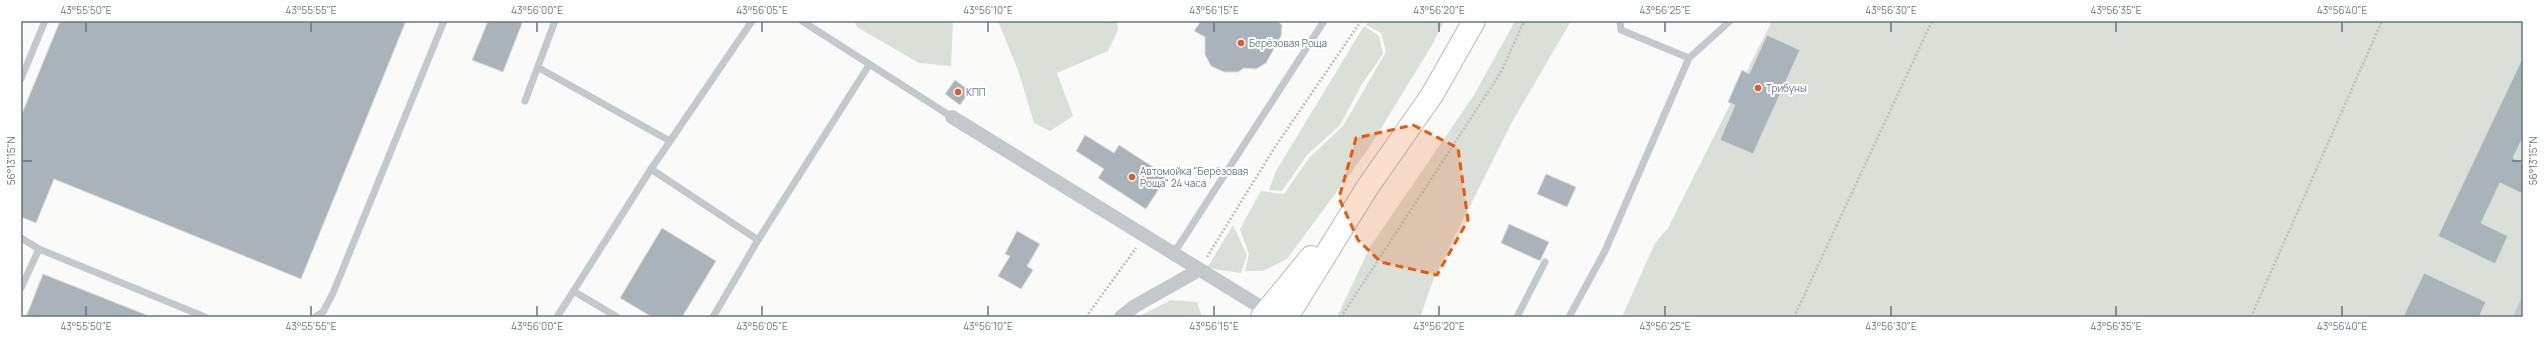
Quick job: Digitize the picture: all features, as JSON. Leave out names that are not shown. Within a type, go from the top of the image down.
[{"type":"main road","points":[[1287,317],[1367,188],[1432,96],[1474,21]]},
{"type":"main road","points":[[1264,314],[1367,188]]},
{"type":"street","points":[[952,117],[1174,253],[1264,314]]},
{"type":"street","points":[[1121,317],[1135,306],[1199,270]]},
{"type":"lane","points":[[21,79],[45,21]]},
{"type":"lane","points":[[315,317],[323,312],[333,293],[444,21]]},
{"type":"lane","points":[[525,101],[539,68],[555,21]]},
{"type":"lane","points":[[557,317],[575,292],[651,169],[752,21]]},
{"type":"lane","points":[[802,21],[952,117]]},
{"type":"lane","points":[[1620,21],[1622,30],[1689,58]]},
{"type":"lane","points":[[1569,317],[1605,251],[1689,58],[1730,21]]},
{"type":"lane","points":[[1174,253],[1323,23]]},
{"type":"lane","points":[[713,317],[758,240],[869,65]]},
{"type":"lane","points":[[539,68],[670,141]]},
{"type":"lane","points":[[651,169],[758,240]]},
{"type":"lane","points":[[21,238],[39,249],[204,317]]},
{"type":"lane","points":[[21,288],[39,249]]},
{"type":"lane","points":[[1517,317],[1545,262]]},
{"type":"lane","points":[[575,292],[617,317]]},
{"type":"lane","points":[[2517,317],[2523,303]]},
{"type":"path","points":[[1199,270],[1275,146],[1361,21]]},
{"type":"path","points":[[1341,317],[1501,72],[1524,21]]},
{"type":"path","points":[[1794,317],[1932,21]]},
{"type":"path","points":[[2251,317],[2382,21]]},
{"type":"path","points":[[1086,317],[1145,235]]},
{"type":"highlighted area","points":[[1413,125],[1458,148],[1468,220],[1437,275],[1381,262],[1358,240],[1339,198],[1356,138]]},
{"type":"shaded area","points":[[854,21],[953,21],[951,66],[919,63],[857,27]]},
{"type":"shaded area","points":[[998,21],[1117,21],[1118,30],[1108,51],[1057,73],[1073,116],[1050,131],[1034,123],[1018,70]]},
{"type":"shaded area","points":[[1368,21],[1444,21],[1432,45],[1369,148],[1287,259],[1263,271],[1245,271],[1249,254],[1240,229],[1261,191],[1284,194],[1309,158],[1343,126],[1386,52],[1381,33],[1366,25]]},
{"type":"shaded area","points":[[1515,21],[1571,21],[1512,122],[1434,278],[1420,317],[1337,317],[1370,247],[1474,95]]},
{"type":"shaded area","points":[[1772,21],[2523,21],[2523,317],[1622,317],[1655,243],[1668,228]]},
{"type":"shaded area","points":[[1364,26],[1379,36],[1383,54],[1362,84],[1340,125],[1307,155],[1282,191],[1269,190],[1276,171]]},
{"type":"shaded area","points":[[1233,225],[1247,255],[1241,273],[1207,268]]},
{"type":"shaded area","points":[[1171,300],[1197,302],[1202,317],[1138,317]]},
{"type":"building","points":[[60,21],[406,21],[301,279],[54,179],[36,223],[21,217],[21,116]]},
{"type":"building","points":[[488,21],[523,21],[503,72],[472,60]]},
{"type":"building","name":"Берёзовая Роща","points":[[1201,21],[1277,21],[1282,25],[1281,36],[1266,63],[1256,69],[1244,68],[1238,72],[1224,72],[1211,66],[1205,54],[1205,37],[1194,31]]},
{"type":"building","name":"Трибуны","points":[[1767,35],[1800,50],[1753,154],[1720,140],[1735,105],[1728,102],[1742,70],[1749,74]]},
{"type":"building","points":[[2523,57],[2523,137],[2513,158],[2523,163],[2523,194],[2500,183],[2481,223],[2508,236],[2495,264],[2438,236]]},
{"type":"building","name":"КПП","points":[[955,80],[970,91],[960,105],[945,94]]},
{"type":"building","name":"Автомойка \"Берёзовая Роща\" 24 часа","points":[[1085,135],[1114,153],[1119,145],[1167,176],[1146,209],[1098,178],[1104,169],[1076,151]]},
{"type":"building","points":[[1546,174],[1576,187],[1567,207],[1537,194]]},
{"type":"building","points":[[1509,224],[1549,242],[1540,261],[1501,243]]},
{"type":"building","points":[[662,228],[716,261],[682,317],[652,317],[620,298]]},
{"type":"building","points":[[1017,231],[1040,244],[1027,266],[1033,270],[1021,289],[998,276],[1010,256],[1005,254]]},
{"type":"building","points":[[2424,273],[2486,302],[2479,317],[2403,317]]},
{"type":"building","points":[[43,274],[149,316],[149,317],[26,317]]},
{"type":"place","name":"Берёзовая Роща","points":[[1241,43]]},
{"type":"place","name":"Трибуны","points":[[1758,88]]},
{"type":"place","name":"КПП","points":[[958,92]]},
{"type":"place","name":"Автомойка \"Берёзовая Роща\" 24 часа","points":[[1132,177]]}]
